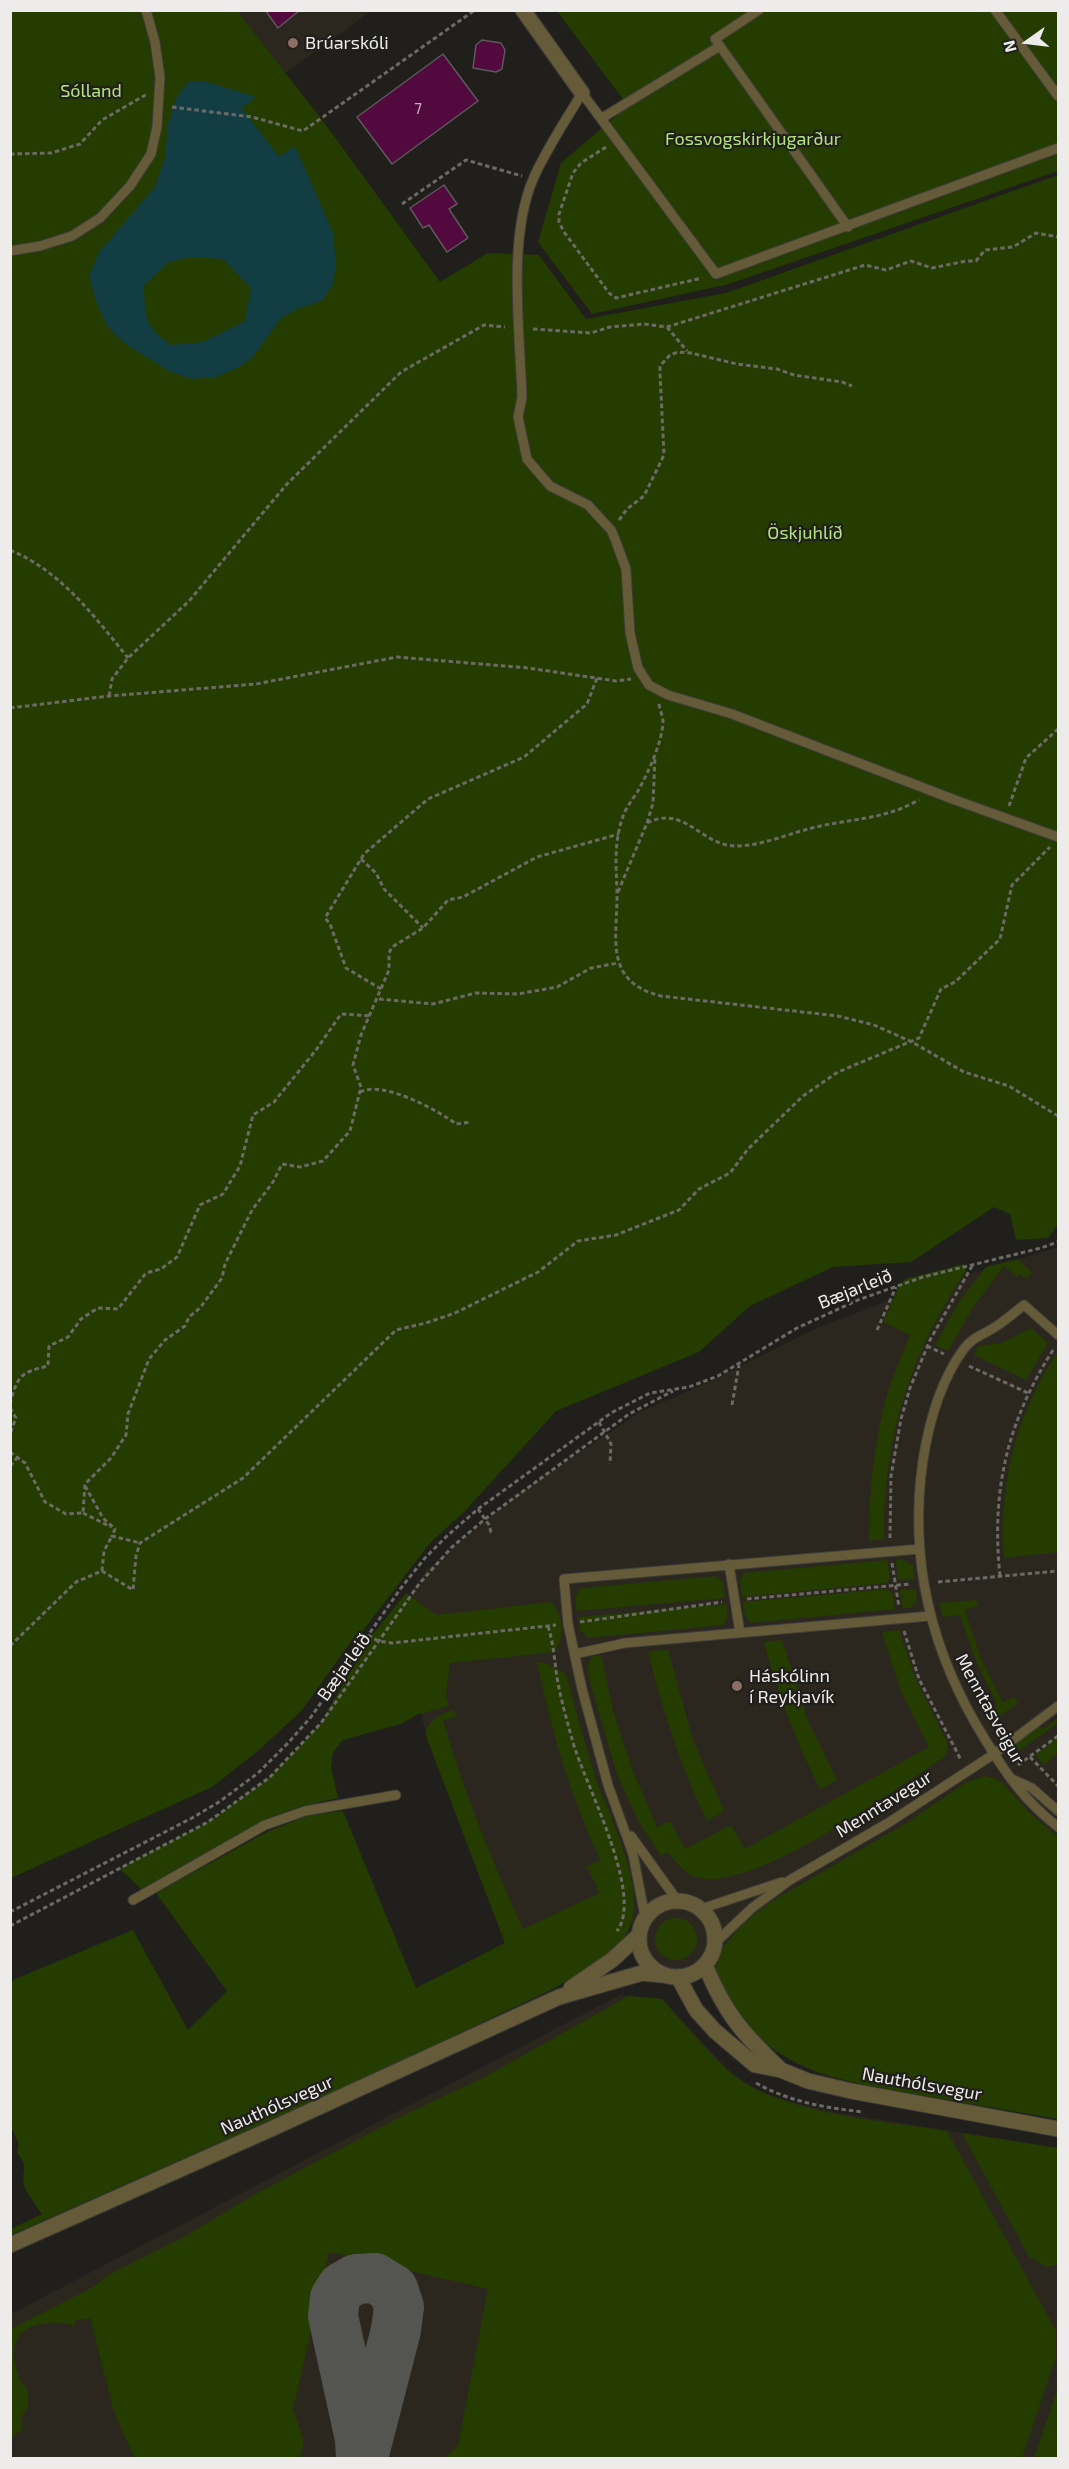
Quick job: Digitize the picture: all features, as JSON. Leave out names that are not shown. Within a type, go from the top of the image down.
[{"type":"street","points":[[523,10],[582,93]]},
{"type":"street","points":[[677,1900],[690,1902],[701,1909],[714,1930],[715,1943],[712,1955],[705,1965],[688,1975],[678,1977],[662,1974],[652,1968],[644,1959],[639,1948],[638,1936],[645,1917],[653,1908],[664,1902],[677,1900]]},
{"type":"street","name":"Nauthólsvegur","points":[[559,1997],[612,1960],[638,1936]]},
{"type":"street","name":"Nauthólsvegur","points":[[705,1965],[727,2012],[750,2041],[781,2070]]},
{"type":"street","name":"Nauthólsvegur","points":[[10,2245],[559,1997],[642,1973],[662,1974]]},
{"type":"street","name":"Nauthólsvegur","points":[[678,1977],[696,2010],[755,2065],[781,2070],[808,2081],[851,2091],[1059,2128]]},
{"type":"lane","points":[[10,251],[40,246],[72,236],[100,218],[130,186],[151,154],[157,127],[160,77],[146,10]]},
{"type":"lane","points":[[759,10],[715,39],[848,227]]},
{"type":"lane","points":[[995,10],[1059,96]]},
{"type":"lane","points":[[602,118],[720,46]]},
{"type":"lane","points":[[1059,148],[716,274],[582,93],[533,178],[522,218],[518,260],[522,397],[518,417],[527,459],[550,486],[588,505],[611,530],[626,569],[630,633],[638,668],[649,685],[668,695],[732,714],[1059,837]]},
{"type":"lane","name":"Menntasveigur","points":[[1059,1335],[1024,1305],[995,1328],[976,1336],[957,1360],[933,1412],[926,1445],[918,1511],[923,1583],[930,1616],[937,1642],[956,1689],[1006,1775],[1028,1800],[1059,1827]]},
{"type":"lane","points":[[645,1917],[626,1828],[592,1732],[568,1624],[564,1579],[920,1549]]},
{"type":"lane","points":[[729,1564],[740,1633]]},
{"type":"lane","points":[[574,1654],[625,1642],[930,1616]]},
{"type":"lane","name":"Menntavegur","points":[[715,1943],[752,1908],[790,1880],[888,1823],[994,1754],[1059,1706]]},
{"type":"lane","points":[[1006,1775],[1032,1788],[1059,1812]]},
{"type":"lane","points":[[133,1900],[265,1826],[304,1811],[396,1795]]},
{"type":"lane","points":[[626,1828],[677,1900]]},
{"type":"lane","name":"Menntavegur","points":[[701,1909],[790,1880]]},
{"type":"path","points":[[170,107],[252,117],[303,131],[475,10]]},
{"type":"path","points":[[10,154],[51,153],[80,144],[102,120],[159,88]]},
{"type":"path","points":[[618,139],[581,163],[573,173],[559,214],[559,222],[564,232],[616,298],[716,274]]},
{"type":"path","points":[[402,204],[466,160],[533,178]]},
{"type":"path","points":[[109,696],[112,679],[128,658],[189,601],[287,484],[400,372],[484,326],[591,333],[610,327],[644,324],[667,327],[866,265],[886,270],[911,261],[932,268],[976,261],[985,250],[1013,247],[1036,233],[1059,237]]},
{"type":"path","points":[[667,327],[687,352]]},
{"type":"path","points":[[615,539],[619,520],[627,509],[644,496],[664,455],[660,366],[672,354],[687,352],[737,364],[777,369],[794,375],[842,382],[852,386]]},
{"type":"path","points":[[10,550],[22,555],[72,591],[128,658]]},
{"type":"path","points":[[10,708],[109,696],[256,684],[397,657],[528,668],[629,680],[634,678],[638,668]]},
{"type":"path","points":[[381,989],[346,968],[326,918],[364,854],[428,799],[524,757],[587,704],[597,678]]},
{"type":"path","points":[[617,894],[653,803],[655,755],[663,722],[658,703],[649,685]]},
{"type":"path","points":[[1009,807],[1026,758],[1059,729]]},
{"type":"path","points":[[655,755],[623,817],[615,852],[617,894],[614,946],[618,963],[625,976],[648,993],[838,1017],[874,1025],[912,1042],[964,1072],[1009,1086],[1059,1116]]},
{"type":"path","points":[[647,823],[658,817],[678,819],[719,843],[733,846],[749,845],[814,827],[893,812],[920,800],[930,790]]},
{"type":"path","points":[[102,1571],[134,1590],[136,1556],[140,1543],[243,1478],[396,1330],[454,1313],[538,1272],[578,1241],[616,1235],[680,1210],[699,1189],[730,1173],[748,1149],[803,1096],[838,1072],[919,1038],[941,989],[954,982],[1000,939],[1012,885],[1054,843],[1035,828]]},
{"type":"path","points":[[83,1513],[85,1484],[111,1458],[126,1435],[128,1414],[149,1359],[165,1340],[185,1326],[189,1317],[200,1308],[222,1278],[225,1264],[252,1210],[273,1182],[282,1164],[300,1167],[323,1161],[350,1131],[361,1087],[353,1065],[361,1035],[389,970],[389,953],[392,947],[423,928],[448,900],[463,897],[537,857],[618,834]]},
{"type":"path","points":[[361,859],[376,873],[384,889],[423,928]]},
{"type":"path","points":[[378,999],[433,1004],[476,993],[518,994],[557,987],[591,968],[618,963]]},
{"type":"path","points":[[12,1380],[18,1379],[29,1370],[48,1366],[50,1346],[68,1337],[81,1319],[98,1308],[118,1309],[146,1273],[161,1269],[177,1257],[200,1205],[223,1194],[240,1166],[253,1115],[274,1102],[316,1050],[341,1014],[371,1016]]},
{"type":"path","points":[[359,1093],[366,1089],[376,1089],[440,1111],[456,1124],[471,1122]]},
{"type":"path","name":"Bæjarleið","points":[[10,1912],[192,1818],[219,1802],[258,1773],[311,1717],[425,1558],[478,1509],[636,1398],[704,1382],[806,1324],[858,1300],[896,1286],[1059,1242]]},
{"type":"path","points":[[877,1330],[896,1286]]},
{"type":"path","points":[[927,1346],[1028,1393]]},
{"type":"path","points":[[1000,1576],[996,1526],[1001,1476],[1014,1425],[1028,1393],[1053,1350]]},
{"type":"path","points":[[732,1405],[739,1364]]},
{"type":"path","points":[[10,1434],[16,1418],[10,1406],[18,1379]]},
{"type":"path","name":"Bæjarleið","points":[[10,1926],[184,1835],[270,1777],[321,1723],[429,1572],[452,1547],[485,1519],[640,1407],[666,1396],[674,1389]]},
{"type":"path","points":[[599,1422],[611,1444],[610,1464]]},
{"type":"path","points":[[10,1452],[25,1463],[45,1502],[66,1514],[83,1513],[115,1529]]},
{"type":"path","points":[[10,1466],[17,1458]]},
{"type":"path","points":[[85,1484],[103,1518],[115,1529]]},
{"type":"path","points":[[478,1509],[490,1532],[493,1532]]},
{"type":"path","points":[[102,1571],[104,1551],[115,1529]]},
{"type":"path","points":[[112,1536],[140,1543]]},
{"type":"path","points":[[10,1646],[76,1582],[102,1571]]},
{"type":"path","points":[[368,1635],[378,1641],[392,1643],[568,1624],[734,1600],[1059,1571]]},
{"type":"path","points":[[548,1626],[572,1742],[592,1797],[606,1827],[623,1888],[625,1916],[619,1929],[610,1937]]},
{"type":"path","points":[[1006,1775],[1059,1736]]},
{"type":"path","points":[[1030,1757],[1059,1786]]},
{"type":"shaded area","name":"Brúarskóli","points":[[236,11],[371,11],[283,75]]},
{"type":"shaded area","name":"Háskólinn í Reykjavík","points":[[1058,1247],[1058,2119],[821,2074],[796,2063],[759,2037],[705,1965],[688,1975],[678,1977],[662,1975],[652,1968],[644,1959],[639,1948],[638,1936],[625,1916],[505,1943],[426,1736],[406,1637],[405,1602],[426,1570],[518,1494],[640,1412],[711,1381],[813,1330],[897,1297]]},
{"type":"shaded area","points":[[620,1995],[662,1999],[732,2074],[757,2090],[787,2101],[833,2112],[1058,2148],[1058,2458],[11,2458],[11,2314]]},
{"type":"green space","name":"Öskjuhlíð","points":[[10,11],[237,11],[326,125],[440,282],[488,253],[539,255],[586,319],[726,293],[1058,175],[1058,1224],[1048,1238],[1016,1240],[1010,1214],[994,1207],[911,1262],[833,1267],[750,1306],[699,1352],[556,1411],[465,1511],[429,1544],[362,1632],[357,1633],[302,1710],[258,1751],[212,1787],[11,1878]]},
{"type":"green space","name":"Fossvogskirkjugarður","points":[[557,11],[1058,11],[1058,171],[729,284],[592,314],[538,242],[561,163],[628,106]]},
{"type":"green space","points":[[1018,1259],[1032,1273],[1026,1279],[1020,1274],[1017,1277],[1004,1266],[972,1309],[948,1351],[935,1345],[959,1302],[986,1267]]},
{"type":"green space","points":[[964,1264],[966,1271],[929,1334],[904,1398],[889,1466],[884,1539],[869,1541],[872,1475],[883,1410],[910,1335],[883,1322],[899,1286],[905,1279]]},
{"type":"green space","points":[[1031,1328],[1048,1343],[1026,1380],[974,1355],[978,1346],[1001,1343]]},
{"type":"green space","points":[[1058,1351],[1058,1552],[1004,1558],[1004,1502],[1013,1450],[1031,1400]]},
{"type":"green space","points":[[902,1559],[913,1566],[914,1579],[898,1580],[896,1560]]},
{"type":"green space","points":[[887,1560],[890,1579],[886,1583],[742,1597],[740,1581],[744,1573]]},
{"type":"green space","points":[[716,1576],[723,1583],[725,1598],[577,1611],[575,1597],[581,1588]]},
{"type":"green space","points":[[887,1589],[892,1593],[895,1609],[751,1623],[745,1615],[743,1602]]},
{"type":"green space","points":[[916,1589],[917,1600],[910,1608],[903,1608],[900,1590]]},
{"type":"green space","points":[[406,1593],[436,1615],[551,1602],[561,1620],[560,1639],[555,1652],[450,1663],[446,1696],[449,1706],[419,1714],[400,1724],[343,1740],[333,1752],[331,1767],[338,1798],[302,1806],[268,1818],[141,1889],[119,1868],[208,1822],[270,1777],[321,1723],[369,1639]]},
{"type":"green space","points":[[976,1600],[978,1606],[965,1610],[981,1659],[1003,1703],[1014,1696],[1018,1703],[997,1718],[988,1713],[998,1706],[976,1661],[960,1615],[943,1617],[939,1603]]},
{"type":"green space","points":[[726,1604],[728,1616],[723,1625],[588,1638],[580,1630],[578,1617]]},
{"type":"green space","points":[[899,1630],[916,1680],[947,1742],[948,1750],[944,1757],[825,1834],[754,1869],[724,1878],[699,1878],[685,1871],[668,1852],[661,1856],[639,1822],[618,1777],[591,1686],[587,1668],[591,1657],[601,1655],[614,1714],[632,1769],[657,1827],[670,1821],[685,1849],[731,1825],[745,1849],[929,1747],[901,1691],[882,1632]]},
{"type":"green space","points":[[782,1640],[808,1721],[837,1780],[820,1789],[788,1717],[764,1642]]},
{"type":"green space","points":[[668,1650],[693,1740],[724,1811],[707,1821],[673,1738],[648,1651]]},
{"type":"green space","points":[[537,1662],[548,1664],[566,1674],[596,1779],[626,1857],[634,1900],[633,1919],[620,1942],[592,1965],[553,1989],[347,2086],[11,2235],[11,2229],[42,2214],[24,2185],[24,2165],[17,2153],[19,2143],[11,2127],[10,1984],[15,1979],[133,1930],[188,2030],[227,1991],[156,1893],[267,1832],[307,1816],[343,1811],[416,1988],[505,1943],[426,1736],[431,1722],[444,1713],[454,1710],[456,1717],[443,1720],[451,1747],[479,1826],[523,1929],[600,1893],[587,1867],[600,1860],[563,1763]]},
{"type":"green space","points":[[1058,1718],[1058,1723],[1014,1754],[1015,1742],[1037,1726],[1044,1729]]},
{"type":"green space","points":[[1058,1738],[1058,1753],[1044,1765],[1035,1755]]},
{"type":"green space","points":[[985,1776],[994,1778],[1003,1784],[1032,1815],[1058,1837],[1058,2119],[864,2085],[813,2070],[789,2059],[747,2026],[729,2002],[715,1969],[724,1946],[746,1920],[774,1900],[903,1825],[967,1782]]},
{"type":"green space","points":[[676,1918],[691,1924],[697,1939],[691,1954],[676,1960],[661,1954],[655,1939],[661,1924]]},
{"type":"green space","points":[[629,1996],[662,1999],[704,2047],[731,2073],[752,2087],[777,2098],[834,2114],[947,2131],[1056,2331],[1056,2357],[1022,2458],[445,2458],[458,2445],[488,2289],[329,2252],[293,2409],[304,2442],[300,2458],[134,2458],[113,2409],[90,2318],[75,2320],[75,2326],[56,2323],[36,2325],[20,2335],[15,2344],[14,2358],[21,2382],[28,2391],[28,2408],[21,2417],[23,2429],[11,2438],[11,2329],[93,2287],[110,2274],[186,2236],[252,2196],[408,2113],[481,2079]]},
{"type":"green space","points":[[962,2133],[1058,2148],[1058,2264],[1047,2267],[1029,2257]]},
{"type":"green space","points":[[1058,2385],[1058,2458],[1034,2458],[1057,2391]]},
{"type":"water","points":[[188,82],[207,82],[256,97],[242,108],[279,157],[295,146],[333,233],[336,264],[333,284],[322,301],[299,308],[281,318],[252,358],[239,367],[216,377],[191,379],[169,371],[127,345],[107,326],[95,299],[89,275],[99,252],[155,187],[165,158],[168,125],[176,99]],"holes":[[[190,257],[223,259],[251,288],[245,321],[203,342],[171,345],[156,332],[148,320],[144,285],[169,262]]]},
{"type":"building","points":[[265,10],[300,10],[278,28]]},
{"type":"building","points":[[482,40],[501,43],[505,50],[502,69],[496,72],[473,68],[476,45]]},
{"type":"building","points":[[443,54],[478,101],[392,164],[357,117]]},
{"type":"building","points":[[444,185],[457,204],[449,209],[468,238],[447,252],[429,225],[423,228],[410,208]]},
{"type":"taxiway","points":[[361,2458],[360,2439],[333,2316],[335,2298],[342,2287],[356,2279],[375,2278],[393,2289],[399,2307],[396,2330],[363,2458]]},
{"type":"place","name":"Brúarskóli","points":[[293,43]]},
{"type":"place","name":"Háskólinn í Reykjavík","points":[[737,1686]]},
{"type":"park label","name":"Sólland","points":[[91,91]]}]
